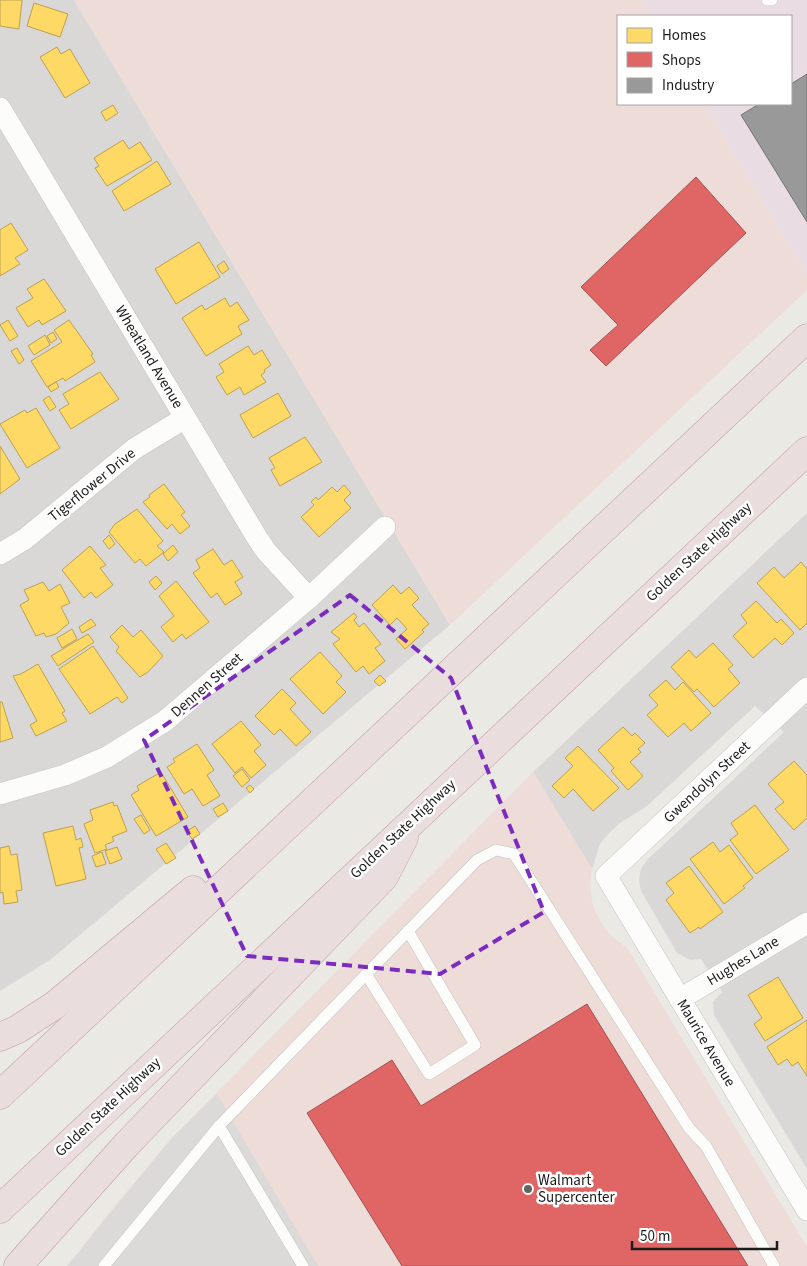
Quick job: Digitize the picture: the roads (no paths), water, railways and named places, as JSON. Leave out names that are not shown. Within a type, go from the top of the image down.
[{"type":"highway","points":[[0,1095],[405,712],[807,338]]},
{"type":"highway","name":"Golden State Highway","points":[[0,1209],[807,451]]},
{"type":"highway","points":[[0,1038],[18,1029],[55,1005],[405,712]]},
{"type":"highway","points":[[18,1266],[128,1144],[384,876],[413,820]]},
{"type":"street","name":"Wheatland Avenue","points":[[0,108],[261,544],[309,598]]},
{"type":"street","name":"Tigerflower Drive","points":[[0,554],[25,539],[134,449],[185,418]]},
{"type":"street","name":"Dennen Street","points":[[0,794],[66,775],[107,757],[144,736],[165,721],[309,598],[385,527]]},
{"type":"street","name":"Gwendolyn Street","points":[[606,876],[807,688]]},
{"type":"street","name":"Maurice Avenue","points":[[606,876],[807,1210]]},
{"type":"street","name":"Hughes Lane","points":[[680,999],[807,923]]},
{"type":"lane","points":[[767,0],[772,0]]},
{"type":"lane","points":[[104,1266],[219,1126],[477,860],[496,850],[514,854],[688,1128],[706,1146],[774,1266]]},
{"type":"lane","points":[[366,974],[429,1074],[475,1045],[408,931]]},
{"type":"lane","points":[[219,1126],[303,1266]]},
{"type":"place","name":"Walmart Supercenter","points":[[528,1189]]}]
